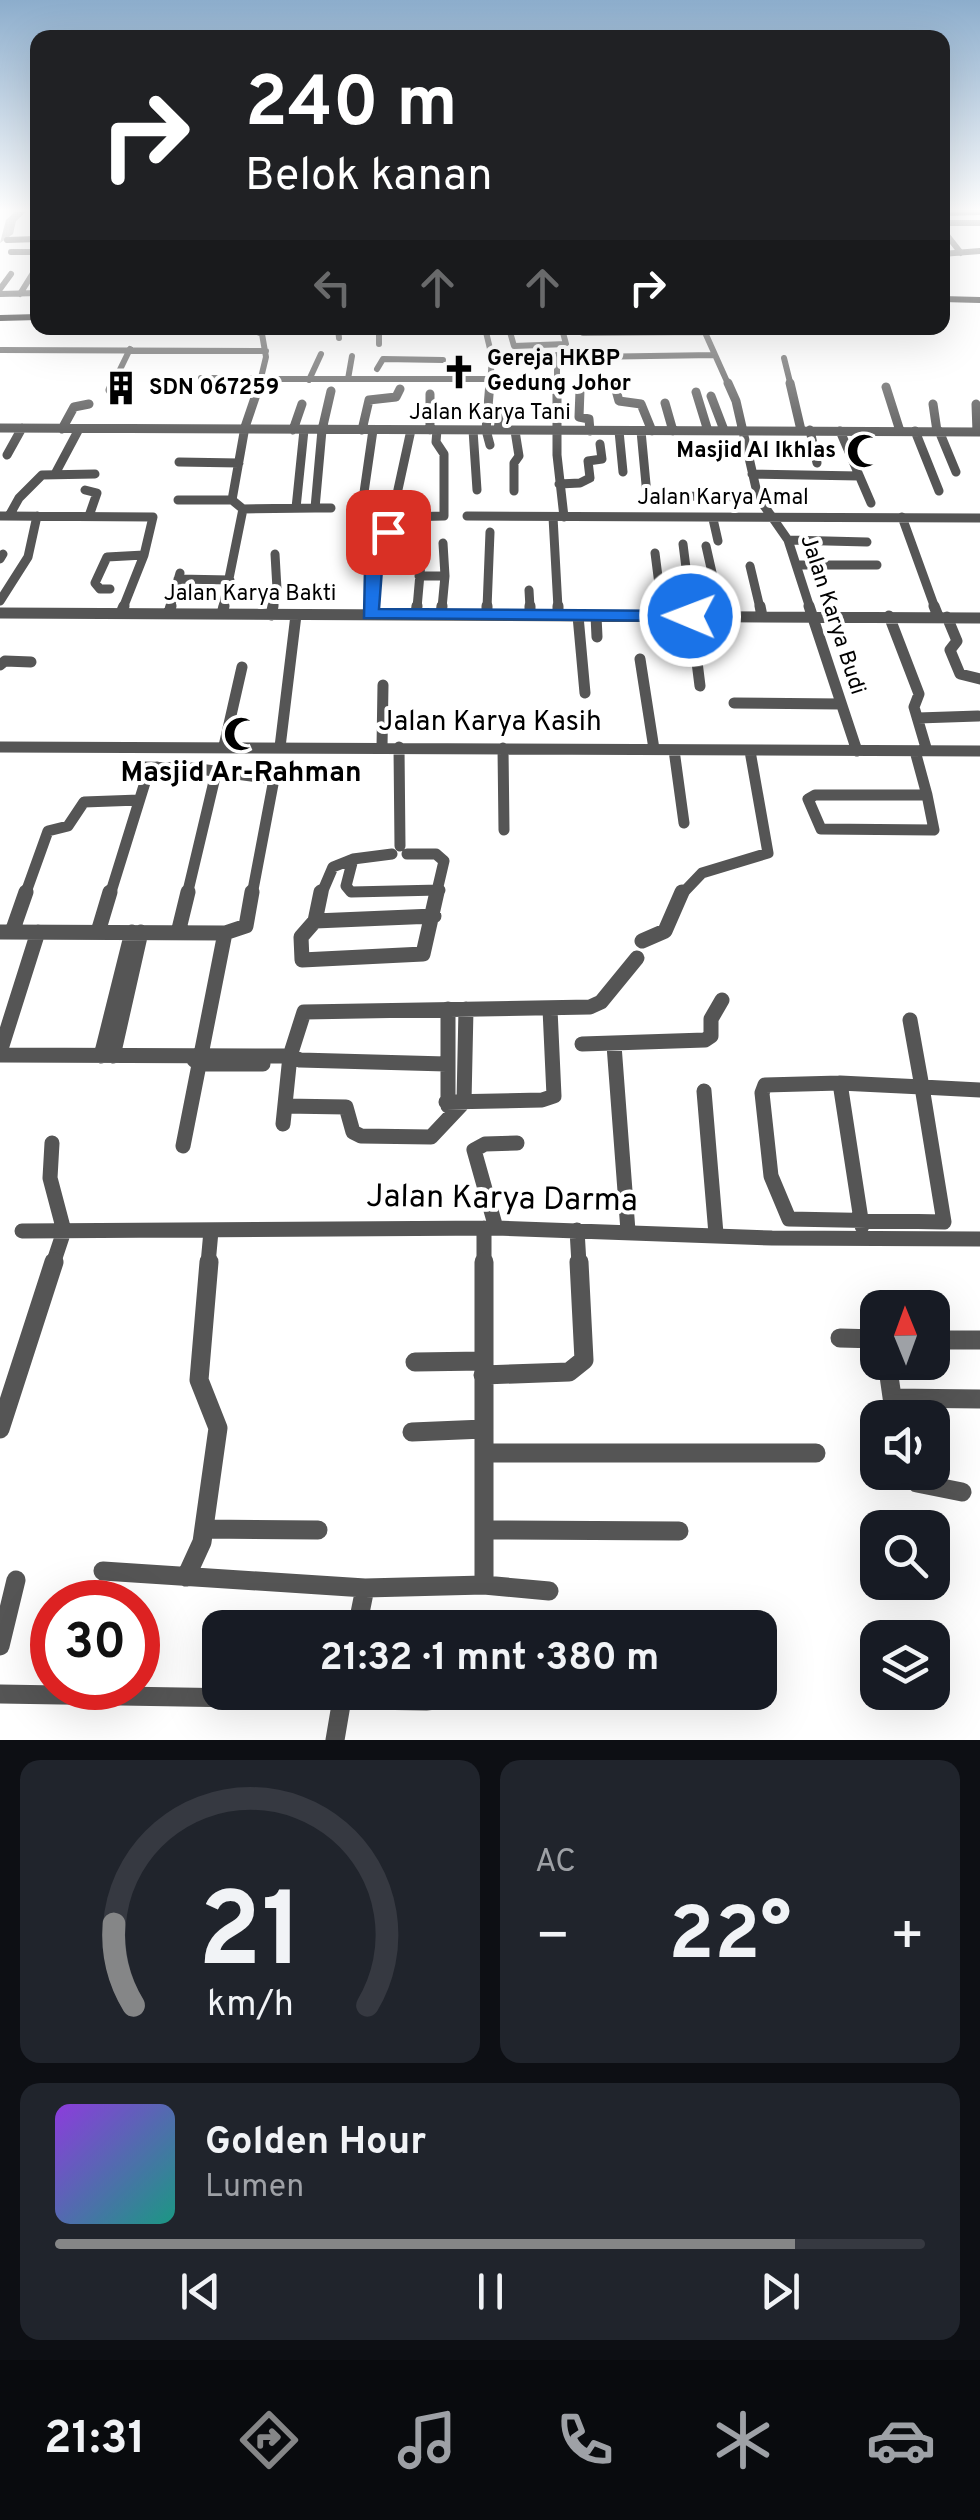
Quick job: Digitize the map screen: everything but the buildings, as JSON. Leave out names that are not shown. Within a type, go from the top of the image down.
[{"type":"highway","points":[[950,302],[979,302]]},
{"type":"highway","points":[[0,320],[30,319]]},
{"type":"street","points":[[12,293],[30,294]]},
{"type":"street","points":[[232,500],[244,430],[262,378],[266,351],[262,335]]},
{"type":"street","points":[[379,335],[379,344]]},
{"type":"street","points":[[486,335],[492,379],[486,430],[490,445]]},
{"type":"street","points":[[511,335],[514,346],[566,344],[564,335]]},
{"type":"street","name":"Jalan Karya Budi","points":[[706,335],[736,401],[758,497],[788,540],[857,751]]},
{"type":"street","points":[[110,390],[130,349]]},
{"type":"street","points":[[0,350],[266,351]]},
{"type":"street","points":[[309,380],[321,354]]},
{"type":"street","points":[[348,379],[352,356]]},
{"type":"street","points":[[557,356],[558,615]]},
{"type":"street","points":[[584,357],[715,356]]},
{"type":"street","points":[[784,358],[817,462]]},
{"type":"street","points":[[377,369],[380,360],[444,360]]},
{"type":"street","points":[[414,380],[416,360]]},
{"type":"street","points":[[201,378],[492,379]]},
{"type":"street","points":[[614,382],[619,400],[641,404],[651,518]]},
{"type":"street","points":[[886,387],[900,431]]},
{"type":"street","points":[[357,541],[364,518],[368,400],[396,397],[400,389]]},
{"type":"street","points":[[580,390],[578,418],[589,420],[590,431]]},
{"type":"street","points":[[315,508],[330,391]]},
{"type":"street","points":[[696,392],[708,431]]},
{"type":"street","points":[[364,518],[444,516],[444,454],[436,442],[430,394]]},
{"type":"street","points":[[711,396],[724,430]]},
{"type":"street","points":[[664,403],[673,431]]},
{"type":"street","points":[[62,429],[74,407],[88,404]]},
{"type":"street","points":[[296,508],[302,404]]},
{"type":"street","points":[[933,404],[938,431],[956,472]]},
{"type":"street","points":[[976,404],[979,432]]},
{"type":"street","points":[[498,430],[501,409]]},
{"type":"street","name":"Jalan Karya Tani","points":[[0,428],[979,432]]},
{"type":"street","points":[[7,455],[22,428]]},
{"type":"street","points":[[55,474],[79,429]]},
{"type":"street","points":[[392,517],[411,430]]},
{"type":"street","points":[[473,430],[476,490]]},
{"type":"street","points":[[514,492],[514,464],[519,456],[515,430]]},
{"type":"street","points":[[619,431],[623,472]]},
{"type":"street","points":[[840,431],[871,503]]},
{"type":"street","points":[[915,431],[939,491]]},
{"type":"street","points":[[559,484],[580,483],[582,478],[590,478],[588,461],[602,459],[600,444]]},
{"type":"street","points":[[180,462],[239,462]]},
{"type":"street","points":[[4,516],[40,475],[94,474]]},
{"type":"street","points":[[752,474],[859,476]]},
{"type":"street","points":[[85,490],[96,491],[89,516]]},
{"type":"street","points":[[671,496],[758,497]]},
{"type":"street","points":[[178,500],[232,500],[242,509],[330,508]]},
{"type":"street","points":[[222,614],[242,509]]},
{"type":"street","points":[[4,516],[153,517],[144,555],[121,613]]},
{"type":"street","points":[[0,602],[28,557],[36,516]]},
{"type":"street","points":[[416,614],[425,516]]},
{"type":"street","name":"Jalan Karya Amal","points":[[467,516],[980,518]]},
{"type":"street","points":[[902,517],[942,616],[958,641],[950,650],[960,674],[980,679]]},
{"type":"street","points":[[713,518],[718,541]]},
{"type":"street","points":[[370,614],[374,568],[385,556],[388,532]]},
{"type":"street","points":[[487,614],[490,532]]},
{"type":"street","points":[[788,540],[867,542]]},
{"type":"street","points":[[441,614],[446,576],[444,543]]},
{"type":"street","points":[[682,544],[700,686]]},
{"type":"street","points":[[706,546],[722,616]]},
{"type":"street","points":[[655,553],[663,615]]},
{"type":"street","points":[[271,615],[278,582],[275,554]]},
{"type":"street","points":[[110,589],[100,589],[95,584],[106,557],[144,555]]},
{"type":"street","points":[[796,565],[878,566]]},
{"type":"street","points":[[750,566],[762,616]]},
{"type":"street","points":[[171,613],[180,576],[230,580]]},
{"type":"street","points":[[420,576],[446,576]]},
{"type":"street","points":[[530,590],[530,614]]},
{"type":"street","name":"Jalan Karya Bakti","points":[[0,613],[811,614],[980,618]]},
{"type":"street","points":[[280,747],[296,615]]},
{"type":"street","points":[[578,616],[585,693]]},
{"type":"street","points":[[596,616],[597,637]]},
{"type":"street","points":[[889,616],[919,694],[914,705],[936,828],[821,828],[816,825],[808,799],[821,795],[928,795]]},
{"type":"street","points":[[640,659],[654,750]]},
{"type":"street","points":[[1,661],[31,662]]},
{"type":"street","points":[[224,746],[242,667]]},
{"type":"street","points":[[382,748],[383,685]]},
{"type":"street","points":[[734,703],[841,704]]},
{"type":"street","points":[[918,718],[978,716]]},
{"type":"street","name":"Jalan Karya Kasih","points":[[0,747],[980,752]]},
{"type":"street","points":[[146,747],[150,770]]},
{"type":"street","points":[[98,932],[139,800],[161,747]]},
{"type":"street","points":[[399,747],[400,851]]},
{"type":"street","points":[[503,748],[504,830]]},
{"type":"street","points":[[674,750],[684,823]]},
{"type":"street","points":[[642,941],[665,931],[672,906],[688,880],[717,866],[768,853],[750,751]]},
{"type":"street","points":[[139,800],[84,802],[68,826],[48,831],[6,932],[225,934],[239,931],[248,922],[274,781],[266,775],[150,770]]},
{"type":"street","points":[[178,933],[216,772]]},
{"type":"street","points":[[400,851],[443,858],[440,890],[421,956],[308,962],[300,957],[299,945],[304,931],[315,921],[327,874],[336,865],[352,859],[400,851]]},
{"type":"street","points":[[352,859],[346,886],[350,892],[440,890]]},
{"type":"street","points":[[315,921],[434,916]]},
{"type":"street","points":[[38,932],[0,1053],[446,1064]]},
{"type":"street","points":[[107,1056],[136,932]]},
{"type":"street","points":[[183,1146],[225,934]]},
{"type":"street","points":[[283,1124],[300,1017],[307,1011],[596,1005],[637,958]]},
{"type":"street","points":[[582,1044],[708,1039],[713,1012],[722,1000]]},
{"type":"street","points":[[448,1108],[464,1102],[542,1100],[554,1096],[550,1008]]},
{"type":"street","points":[[284,1106],[346,1107],[353,1132],[361,1136],[431,1136],[442,1129],[448,1108],[448,1009]]},
{"type":"street","points":[[464,1102],[466,1010]]},
{"type":"street","points":[[910,1020],[921,1086],[945,1220],[862,1231],[789,1219],[771,1176],[762,1093],[765,1085],[840,1084],[921,1086],[980,1090]]},
{"type":"street","points":[[614,1045],[628,1231]]},
{"type":"street","points":[[840,1084],[862,1231]]},
{"type":"street","points":[[704,1092],[716,1234]]},
{"type":"street","points":[[0,1429],[64,1231],[50,1178],[52,1143]]},
{"type":"street","points":[[484,1585],[487,1530],[483,1369],[490,1228],[474,1150],[485,1144],[516,1143]]},
{"type":"street","name":"Jalan Karya Darma","points":[[22,1230],[490,1228],[716,1234],[862,1231],[980,1240]]},
{"type":"street","points":[[415,1362],[568,1372],[584,1360],[577,1230]]},
{"type":"street","points":[[186,1577],[196,1560],[204,1529],[218,1428],[199,1380],[211,1231]]},
{"type":"street","points":[[840,1338],[860,1339]]},
{"type":"street","points":[[950,1340],[980,1340]]},
{"type":"street","points":[[950,1402],[980,1399]]},
{"type":"street","points":[[412,1432],[484,1429]]},
{"type":"street","points":[[486,1453],[816,1453]]},
{"type":"street","points":[[950,1490],[962,1492]]},
{"type":"street","points":[[204,1529],[318,1530]]},
{"type":"street","points":[[487,1530],[678,1532]]},
{"type":"street","points":[[103,1571],[366,1588],[484,1585],[549,1591]]},
{"type":"street","points":[[0,1646],[16,1580]]},
{"type":"street","points":[[361,1610],[366,1588]]},
{"type":"street","points":[[0,1694],[202,1695]]},
{"type":"street","points":[[335,1740],[340,1710]]},
{"type":"place","name":"Gereja HKBP Gedung Johor","points":[[459,372]]},
{"type":"place","name":"SDN 067259","points":[[121,388]]},
{"type":"place","name":"Masjid Al Ikhlas","points":[[864,451]]},
{"type":"place","name":"Masjid Ar-Rahman","points":[[241,734]]},
{"type":"route","points":[[388,532],[385,556],[374,566],[370,614],[690,616]]}]
